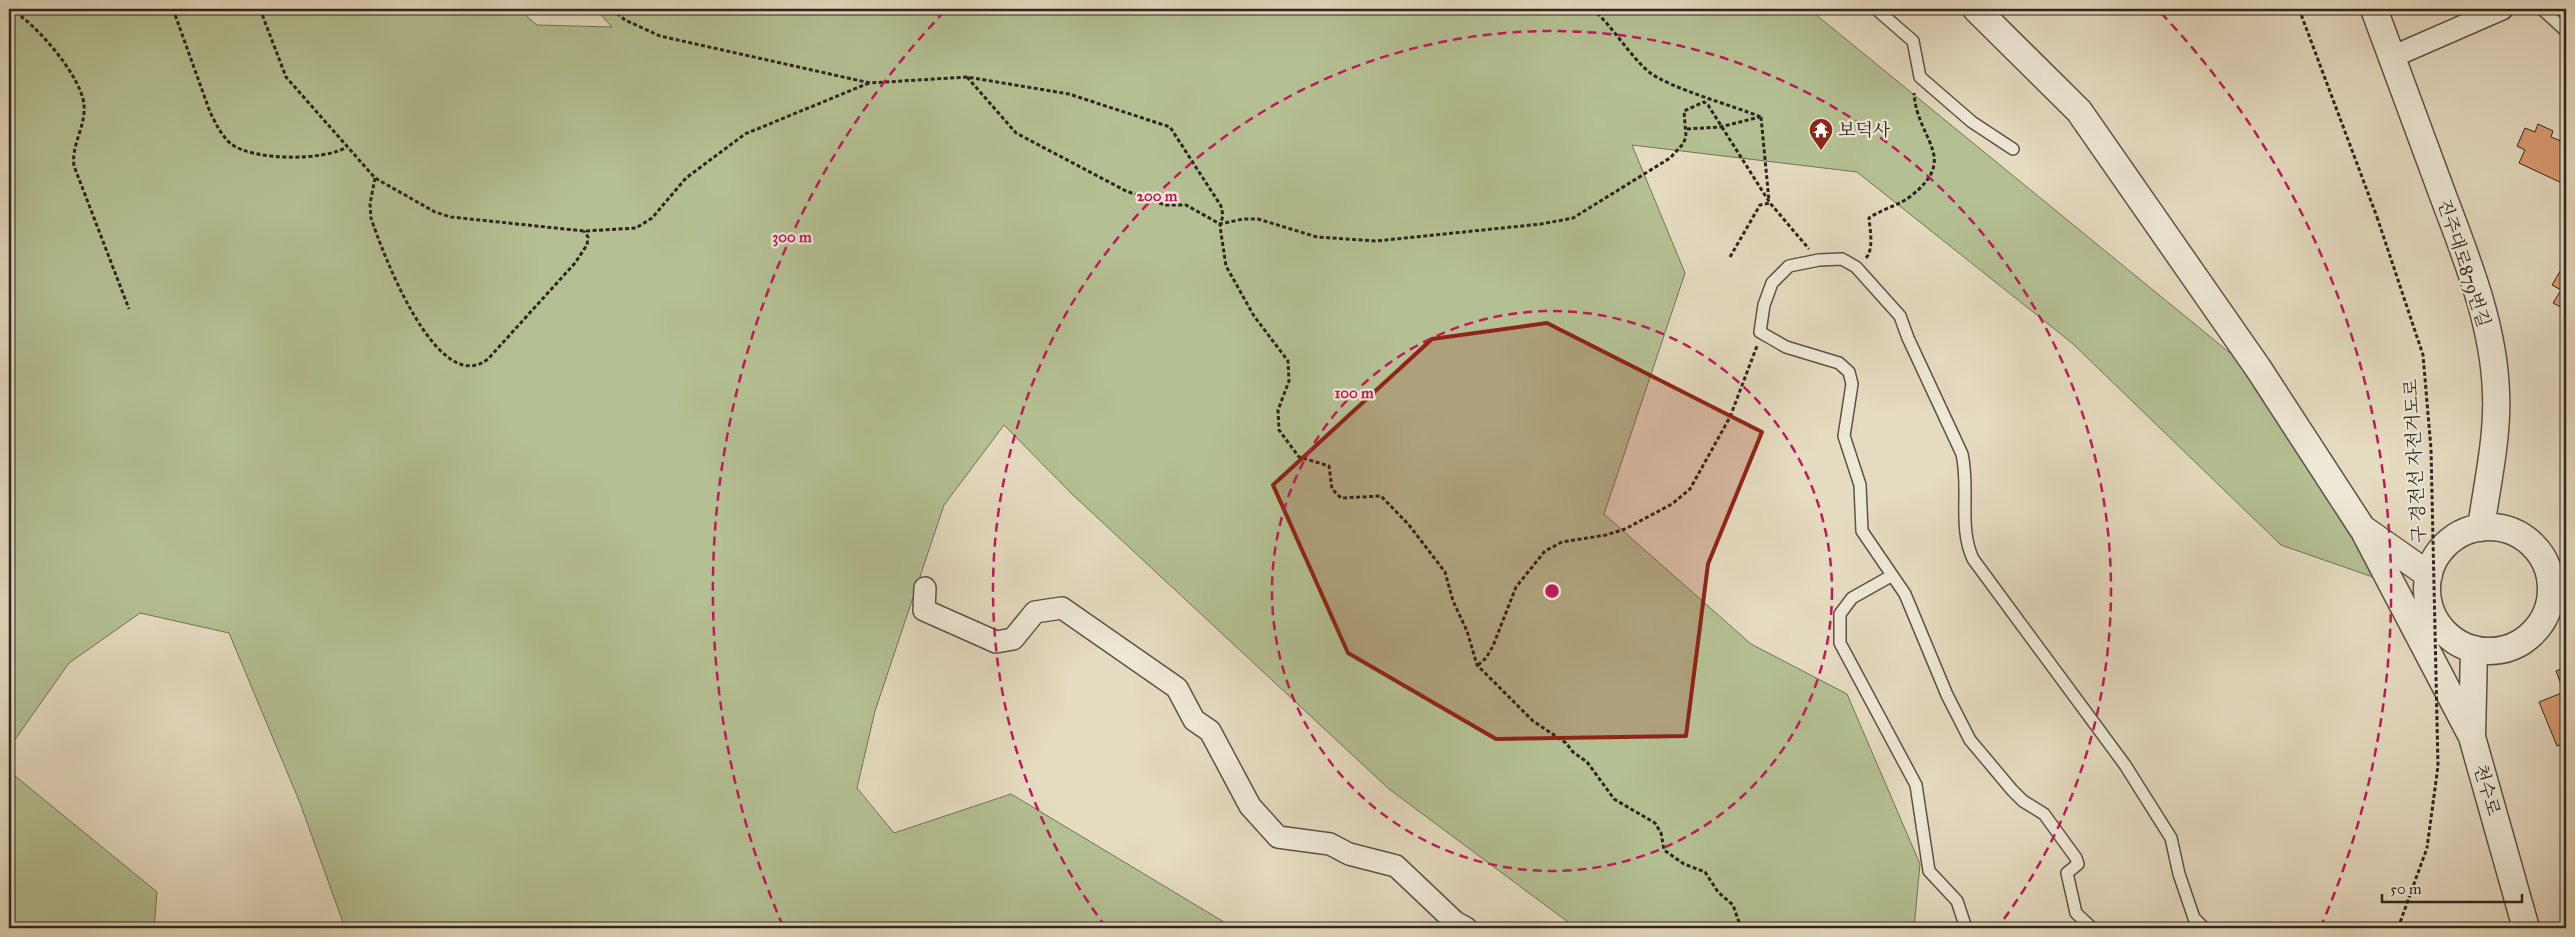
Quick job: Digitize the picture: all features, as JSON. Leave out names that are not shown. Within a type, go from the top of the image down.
[{"type":"street","points":[[1976,9],[2079,111],[2258,368],[2362,528],[2472,736]]},
{"type":"street","name":"진주대로879번길","points":[[2374,9],[2464,253],[2479,300],[2491,352],[2496,392],[2496,421],[2481,528]]},
{"type":"street","points":[[2392,57],[2502,9]]},
{"type":"street","points":[[2362,528],[2429,575]]},
{"type":"street","points":[[2481,528],[2499,528],[2516,534],[2531,544],[2542,557],[2549,573],[2551,591],[2557,609],[2534,631],[2512,647],[2493,651],[2474,649],[2456,642],[2441,629],[2431,612],[2427,594],[2429,575],[2436,557],[2449,542],[2464,533],[2481,528]]},
{"type":"street","points":[[925,588],[924,610],[996,642],[1013,639],[1035,612],[1062,608],[1177,688],[1194,720],[1210,731],[1250,806],[1278,837],[1330,844],[1349,854],[1396,866],[1455,922],[1466,928]]},
{"type":"street","name":"천수로","points":[[2474,649],[2472,736],[2526,928]]},
{"type":"lane","points":[[1876,9],[1912,41],[1920,77],[1972,122],[2013,149]]},
{"type":"lane","points":[[2542,9],[2566,31]]},
{"type":"lane","points":[[2092,928],[2076,913],[2067,873],[2078,864],[2076,858],[2044,814],[2023,801],[2012,790],[1970,740],[1947,695],[1905,594],[1891,576],[1862,530],[1860,485],[1844,436],[1852,384],[1849,372],[1839,363],[1786,347],[1760,332],[1764,305],[1772,283],[1789,266],[1818,260],[1842,258],[1856,267],[1900,316],[1908,338],[1962,454],[1966,472],[1967,540],[1973,559],[2125,765],[2171,838],[2179,874],[2194,918],[2204,928]]},
{"type":"lane","points":[[1891,576],[1852,598],[1840,614],[1840,644],[1916,785],[1929,870],[1957,901],[1966,928]]},
{"type":"path","points":[[10,9],[22,15],[50,42],[82,97],[84,112],[74,150],[74,166],[128,309]]},
{"type":"path","points":[[173,9],[210,112],[217,127],[231,143],[251,152],[318,157],[333,154],[347,146]]},
{"type":"path","points":[[260,9],[286,77],[375,178],[435,212],[451,217],[584,231],[625,230],[643,225],[686,178],[746,134],[870,83]]},
{"type":"path","points":[[612,9],[625,20],[660,36],[870,83],[966,77],[1062,92],[1170,127],[1221,206],[1223,216],[1220,224],[1226,266],[1254,316],[1288,361],[1289,381],[1278,410],[1279,430],[1299,457],[1329,466],[1332,489],[1341,498],[1381,496],[1409,525],[1445,572],[1453,601],[1478,665],[1533,721],[1566,743],[1573,752],[1586,762],[1614,799],[1655,823],[1661,833],[1664,850],[1684,864],[1705,872],[1718,892],[1734,905],[1741,928]]},
{"type":"path","points":[[1592,9],[1604,18],[1650,73],[1672,84],[1761,117]]},
{"type":"path","name":"구 경전선 자전거도로","points":[[2299,9],[2377,217],[2423,355],[2431,449],[2438,766],[2426,848],[2398,928]]},
{"type":"path","points":[[966,77],[1016,133],[1126,191],[1166,205],[1186,206],[1220,224],[1243,219],[1258,219],[1316,237],[1376,241],[1562,221],[1588,210],[1670,158],[1683,144],[1687,129],[1684,110],[1704,102],[1708,105],[1720,127],[1770,203],[1818,260]]},
{"type":"path","points":[[1868,257],[1871,239],[1869,218],[1910,197],[1928,181],[1935,168],[1933,150],[1921,125],[1915,105],[1914,84],[1920,77]]},
{"type":"path","points":[[1687,129],[1720,127],[1761,117]]},
{"type":"path","points":[[1761,117],[1770,203]]},
{"type":"path","points":[[375,178],[370,204],[370,218],[409,308],[437,348],[449,358],[466,365],[476,366],[488,359],[575,263],[587,244],[588,237],[584,231]]},
{"type":"path","points":[[1730,257],[1760,206],[1770,203]]},
{"type":"path","points":[[1478,665],[1486,658],[1493,646],[1516,587],[1545,551],[1562,542],[1606,535],[1625,529],[1672,504],[1690,489],[1730,417],[1755,351],[1760,332]]},
{"type":"highlighted area","points":[[1547,323],[1762,432],[1708,564],[1686,736],[1496,739],[1348,653],[1273,485],[1432,339]]},
{"type":"green space","points":[[9,9],[518,9],[537,25],[612,27],[595,9],[1809,9],[2246,366],[2387,582],[2281,545],[2072,343],[1857,172],[1632,145],[1685,273],[1604,514],[1751,644],[1847,694],[1920,864],[1914,928],[1576,928],[1389,789],[1072,494],[1004,425],[944,505],[875,711],[857,788],[894,833],[1011,794],[1234,928],[345,928],[300,803],[229,633],[140,613],[69,663],[9,748]]},
{"type":"green space","points":[[9,771],[157,892],[154,928],[9,928]]},
{"type":"building","points":[[2538,124],[2553,131],[2551,137],[2566,143],[2566,185],[2519,163],[2525,150],[2517,146],[2525,128],[2535,132]]},
{"type":"building","points":[[2562,268],[2566,270],[2566,310],[2553,303],[2561,290],[2552,285]]},
{"type":"building","points":[[2566,667],[2566,743],[2557,746],[2539,702],[2564,692],[2556,671]]},
{"type":"place","name":"보덕사","points":[[1821,151]]}]
